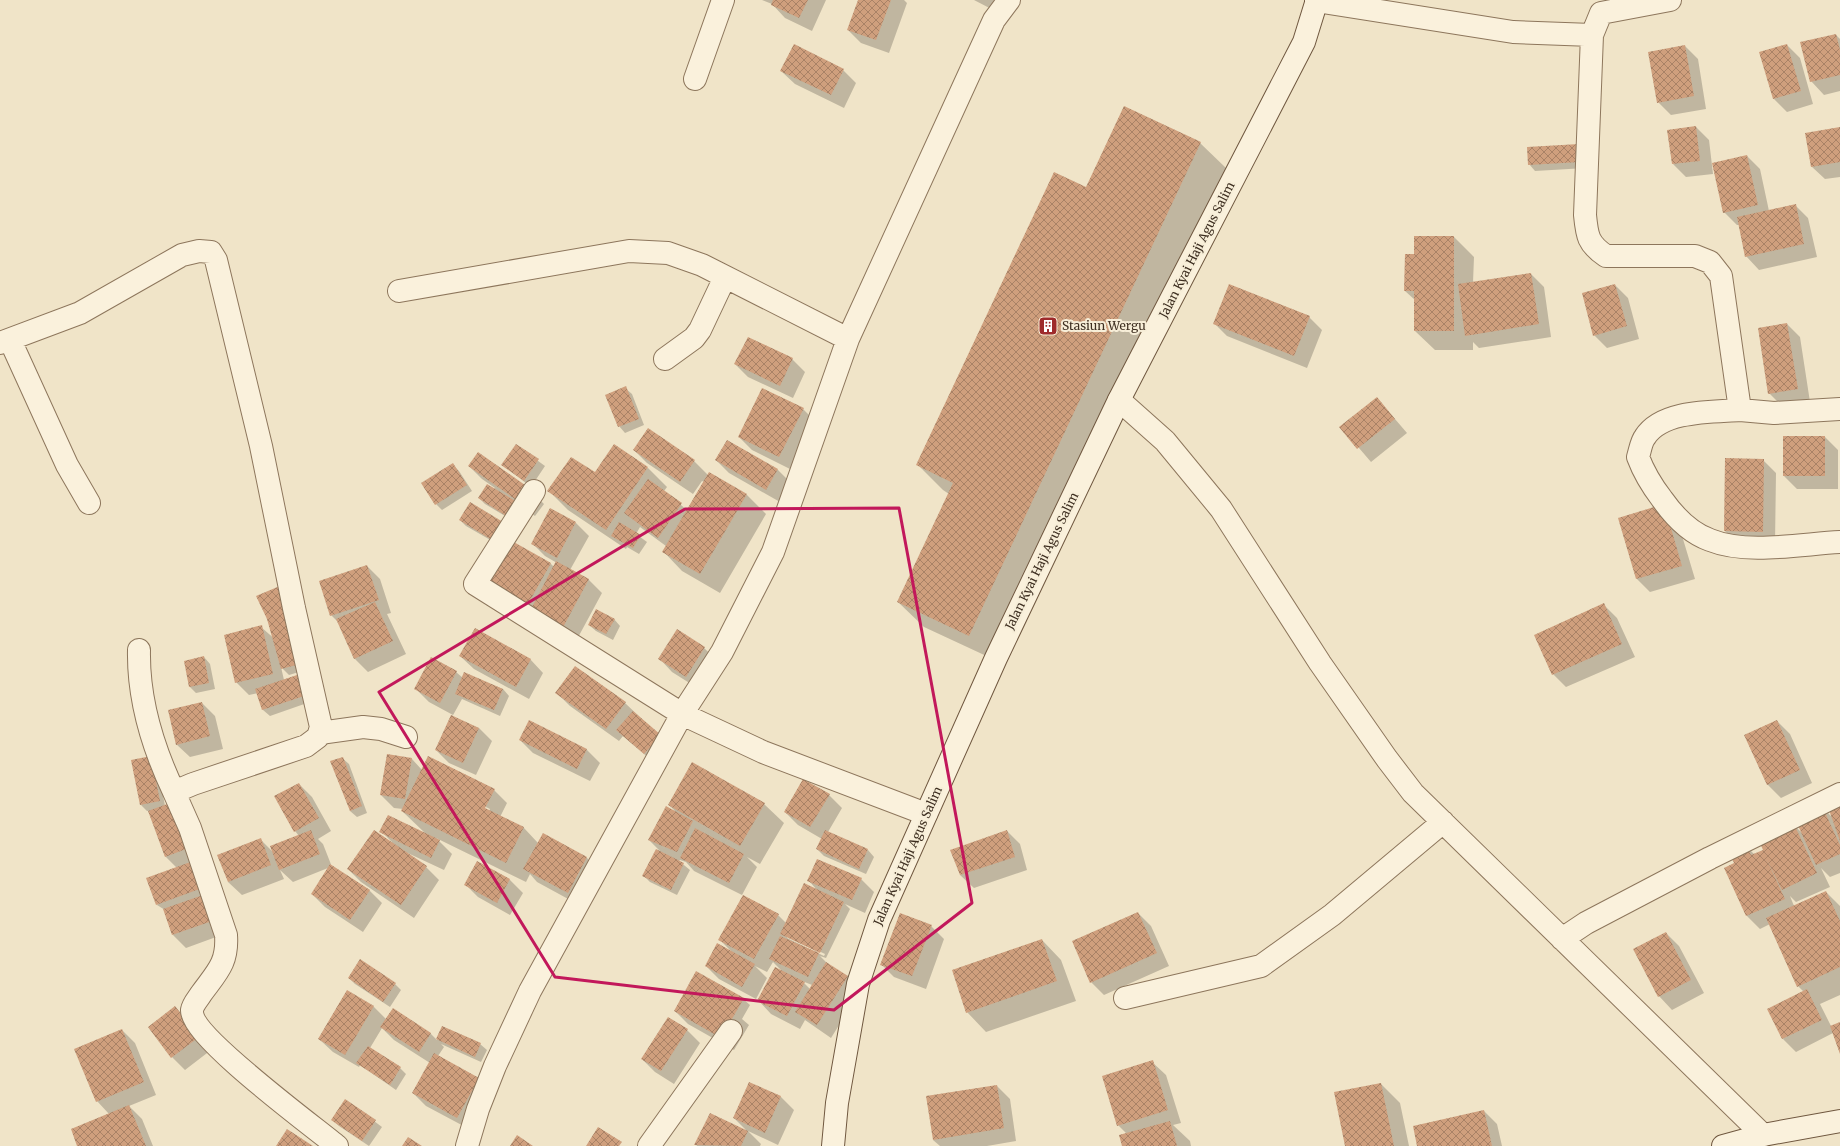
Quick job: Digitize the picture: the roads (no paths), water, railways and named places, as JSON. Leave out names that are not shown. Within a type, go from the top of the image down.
[{"type":"street","points":[[695,79],[723,0]]},
{"type":"street","points":[[467,1146],[478,1109],[492,1073],[530,991],[682,714],[722,652],[773,552],[848,340],[994,20],[1009,0]]},
{"type":"street","points":[[1317,0],[1513,32],[1592,35]]},
{"type":"street","name":"Jalan Kyai Haji Agus Salim","points":[[833,1146],[837,1103],[858,984],[879,920],[996,658],[1119,400],[1304,42],[1317,0]]},
{"type":"street","points":[[1670,0],[1601,13],[1592,35],[1585,215],[1588,238],[1596,250],[1606,256],[1695,256],[1710,262],[1721,276],[1740,410]]},
{"type":"street","points":[[90,504],[67,465],[5,342],[80,313],[182,256],[199,251],[212,252],[216,260],[261,446],[294,608],[321,727],[320,733],[315,740],[306,746],[193,784],[174,792]]},
{"type":"street","points":[[399,291],[629,251],[668,253],[702,265],[848,340]]},
{"type":"street","points":[[665,359],[694,338],[700,330],[725,277]]},
{"type":"street","points":[[1119,400],[1165,441],[1220,509],[1320,663],[1387,759],[1413,793],[1763,1135]]},
{"type":"street","points":[[1840,409],[1774,413],[1740,410],[1696,413],[1672,418],[1655,426],[1645,437],[1638,458],[1645,475],[1671,512],[1688,528],[1710,540],[1735,546],[1758,547],[1840,542]]},
{"type":"street","points":[[534,491],[475,584],[682,714],[764,752],[926,814]]},
{"type":"street","points":[[139,650],[138,672],[154,748],[190,828],[226,935],[227,950],[222,966],[196,1001],[192,1010],[194,1019],[220,1051],[337,1146]]},
{"type":"street","points":[[320,733],[363,727],[381,729],[406,737]]},
{"type":"street","points":[[1562,939],[1586,924],[1710,858],[1840,794]]},
{"type":"street","points":[[1125,998],[1261,966],[1332,915],[1443,822]]},
{"type":"street","points":[[649,1146],[731,1031]]},
{"type":"street","points":[[1723,1146],[1763,1135],[1840,1121]]},
{"type":"place","name":"Stasiun Wergu","points":[[1048,326]]}]
